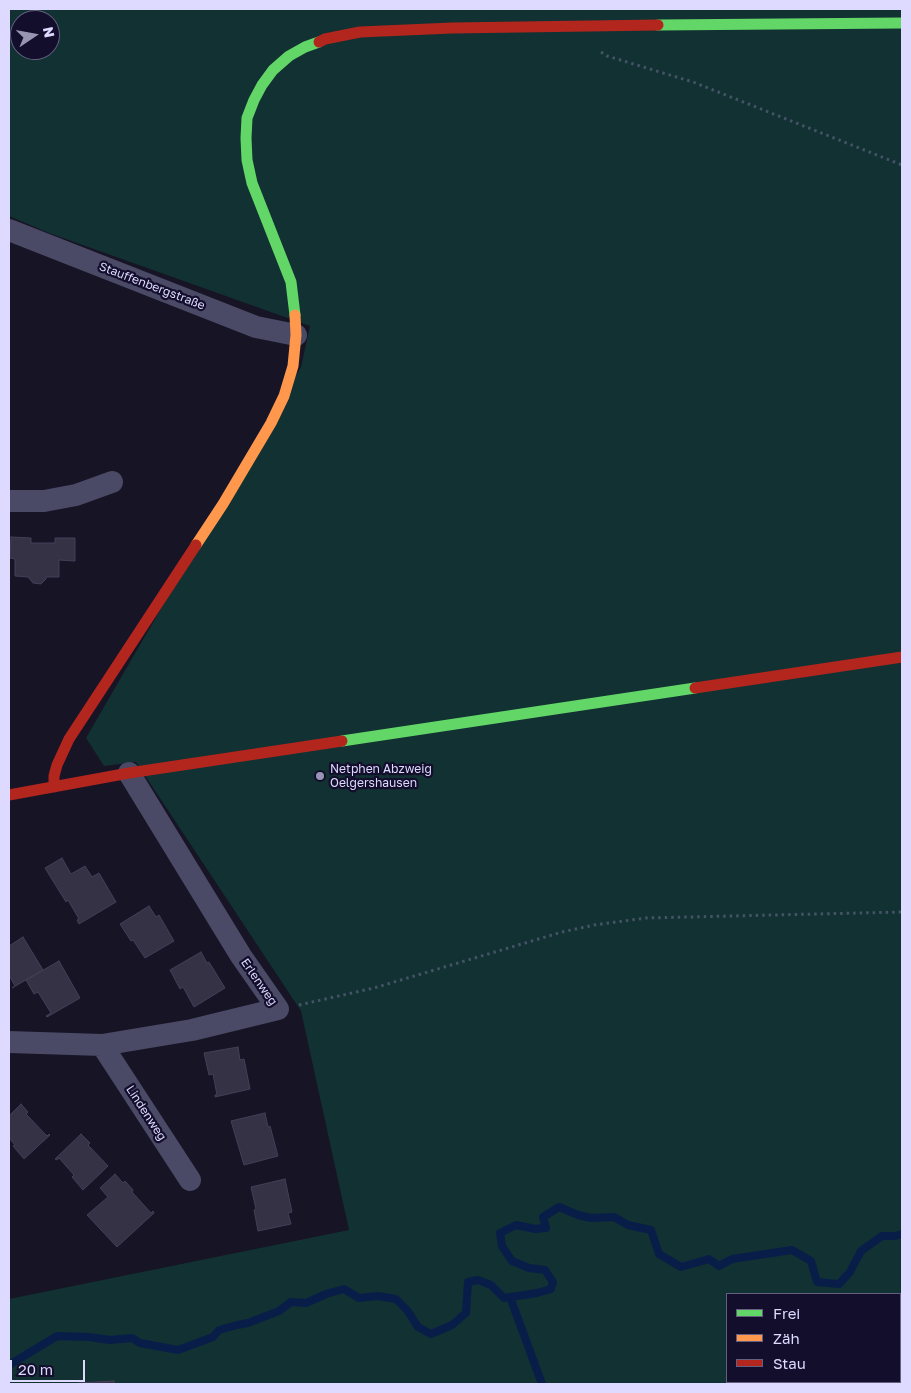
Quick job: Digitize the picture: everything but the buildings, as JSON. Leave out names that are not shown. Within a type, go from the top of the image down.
[{"type":"main road","points":[[54,786],[57,765],[69,739],[223,504],[271,423],[284,396],[293,366],[296,335],[295,308],[291,282],[252,183],[246,160],[246,138],[247,118],[254,100],[262,85],[289,56],[325,39],[360,32],[531,26],[902,23]]},
{"type":"main road","points":[[9,795],[129,773],[902,657]]},
{"type":"street","name":"Stauffenbergstraße","points":[[9,230],[256,327],[296,335]]},
{"type":"street","points":[[9,501],[44,501],[76,495],[112,482]]},
{"type":"street","name":"Erlenweg","points":[[9,1042],[102,1045],[192,1030],[278,1009],[241,956],[129,773]]},
{"type":"street","name":"Lindenweg","points":[[102,1045],[190,1180]]},
{"type":"path","points":[[600,52],[607,56],[693,82],[902,165]]},
{"type":"path","points":[[278,1009],[374,988],[562,932],[594,925],[646,918],[902,912]]},
{"type":"green space","points":[[9,9],[902,9],[902,1384],[9,1384],[9,1299],[349,1230],[301,1011],[136,762],[104,766],[86,738],[301,367],[310,326],[49,233],[9,216]]},
{"type":"waterway","points":[[9,1365],[57,1336],[110,1340],[132,1338],[140,1343],[178,1350],[213,1337],[219,1330],[248,1323],[279,1311],[291,1302],[306,1303],[326,1294],[344,1289],[359,1298],[378,1296],[396,1299],[407,1310],[418,1327],[431,1334],[452,1325],[466,1313],[468,1282],[478,1280],[491,1285],[504,1298],[551,1289],[553,1282],[545,1270],[529,1268],[512,1261],[502,1246],[500,1233],[516,1225],[535,1229],[546,1228],[543,1217],[559,1207],[591,1218],[614,1217],[628,1225],[651,1230],[659,1254],[681,1267],[709,1259],[719,1266],[732,1259],[792,1250],[811,1261],[817,1282],[839,1284],[850,1272],[861,1251],[882,1236],[902,1234]]},
{"type":"waterway","points":[[510,1297],[542,1384]]},
{"type":"traffic: fast","points":[[658,25],[902,23]]},
{"type":"traffic: fast","points":[[295,315],[291,282],[252,183],[247,160],[247,118],[262,85],[273,70],[289,56],[319,42]]},
{"type":"traffic: fast","points":[[342,741],[695,688]]},
{"type":"traffic: slow","points":[[196,545],[223,504],[271,423],[284,396],[293,366],[296,335],[295,315]]},
{"type":"traffic: jam","points":[[319,42],[360,32],[452,28],[658,25]]},
{"type":"traffic: jam","points":[[54,787],[57,765],[69,739],[196,545]]},
{"type":"traffic: jam","points":[[695,688],[902,657]]},
{"type":"traffic: jam","points":[[9,795],[129,773],[342,741]]},
{"type":"place","name":"Netphen Abzweig Oelgershausen","points":[[320,776]]}]
